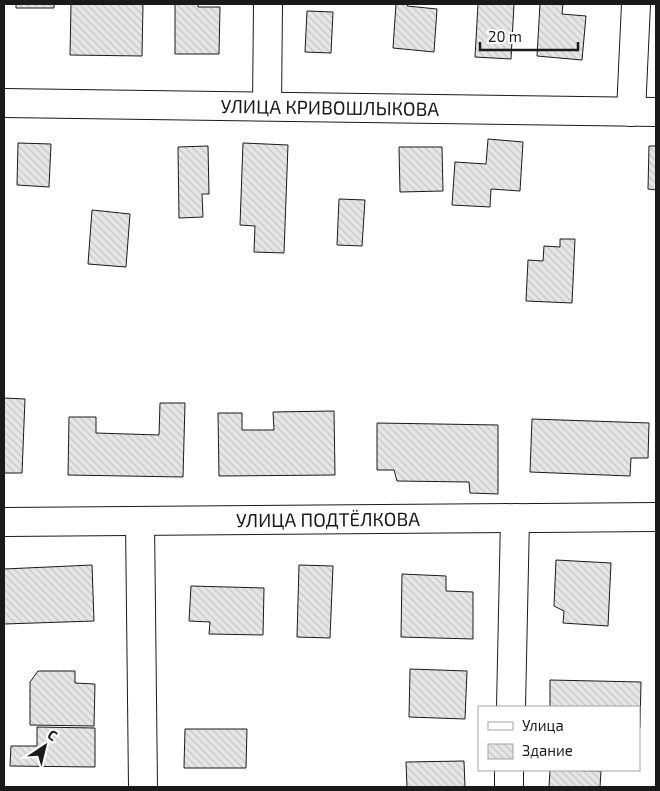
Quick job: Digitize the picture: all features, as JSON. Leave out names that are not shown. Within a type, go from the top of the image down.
[{"type":"street","points":[[267,106],[268,4]]},
{"type":"street","points":[[636,4],[644,112]]},
{"type":"street","name":"УЛИЦА КРИВОШЛЫКОВА","points":[[4,103],[644,112]]},
{"type":"street","name":"УЛИЦА ПОДТЁЛКОВА","points":[[4,522],[656,516]]},
{"type":"street","points":[[511,706],[515,518]]},
{"type":"street","points":[[140,521],[143,787]]},
{"type":"street","points":[[509,771],[509,787]]},
{"type":"building","points":[[16,4],[54,4],[54,8],[16,8]]},
{"type":"building","points":[[71,4],[143,4],[142,56],[70,55]]},
{"type":"building","points":[[175,4],[198,4],[198,7],[220,7],[219,54],[175,54]]},
{"type":"building","points":[[396,4],[437,9],[434,52],[393,48]]},
{"type":"building","points":[[478,4],[514,4],[511,59],[475,57]]},
{"type":"building","points":[[540,4],[563,4],[562,14],[586,16],[582,60],[537,56]]},
{"type":"building","points":[[307,11],[333,12],[331,53],[305,52]]},
{"type":"building","points":[[488,139],[523,142],[520,191],[491,189],[490,207],[452,205],[455,162],[486,164]]},
{"type":"building","points":[[18,143],[51,144],[49,187],[17,185]]},
{"type":"building","points":[[243,143],[288,145],[284,253],[254,252],[255,226],[240,225]]},
{"type":"building","points":[[208,146],[209,194],[202,194],[203,217],[179,218],[178,147]]},
{"type":"building","points":[[649,146],[656,146],[656,190],[648,189]]},
{"type":"building","points":[[399,147],[442,147],[443,191],[400,192]]},
{"type":"building","points":[[339,199],[365,200],[362,246],[337,245]]},
{"type":"building","points":[[92,210],[130,214],[126,267],[88,264]]},
{"type":"building","points":[[560,239],[575,239],[572,303],[526,301],[528,260],[543,261],[544,246],[560,247]]},
{"type":"building","points":[[4,398],[25,399],[22,473],[4,473]]},
{"type":"building","points":[[160,403],[185,403],[183,477],[68,475],[69,417],[96,417],[96,433],[159,435]]},
{"type":"building","points":[[334,411],[335,475],[219,476],[218,413],[242,413],[242,430],[274,430],[273,412]]},
{"type":"building","points":[[532,419],[649,423],[648,458],[631,458],[630,476],[530,472]]},
{"type":"building","points":[[377,423],[498,425],[498,494],[470,493],[469,482],[397,481],[394,470],[377,470]]},
{"type":"building","points":[[556,560],[611,563],[608,626],[563,623],[564,611],[554,606]]},
{"type":"building","points":[[92,565],[94,621],[4,624],[4,569]]},
{"type":"building","points":[[299,565],[333,566],[330,638],[297,637]]},
{"type":"building","points":[[402,574],[446,576],[446,591],[473,592],[473,639],[401,637]]},
{"type":"building","points":[[191,586],[264,588],[263,635],[209,634],[210,622],[189,621]]},
{"type":"building","points":[[410,669],[467,671],[465,719],[409,717]]},
{"type":"building","points":[[38,671],[75,671],[75,683],[95,684],[94,726],[30,725],[30,682]]},
{"type":"building","points":[[550,680],[641,682],[640,728],[640,706],[550,706]]},
{"type":"building","points":[[37,727],[95,728],[95,767],[10,766],[11,746],[37,746]]},
{"type":"building","points":[[185,729],[247,729],[246,768],[184,768]]},
{"type":"building","points":[[464,761],[465,787],[407,787],[406,762]]},
{"type":"building","points":[[550,771],[601,771],[600,787],[549,787]]}]
